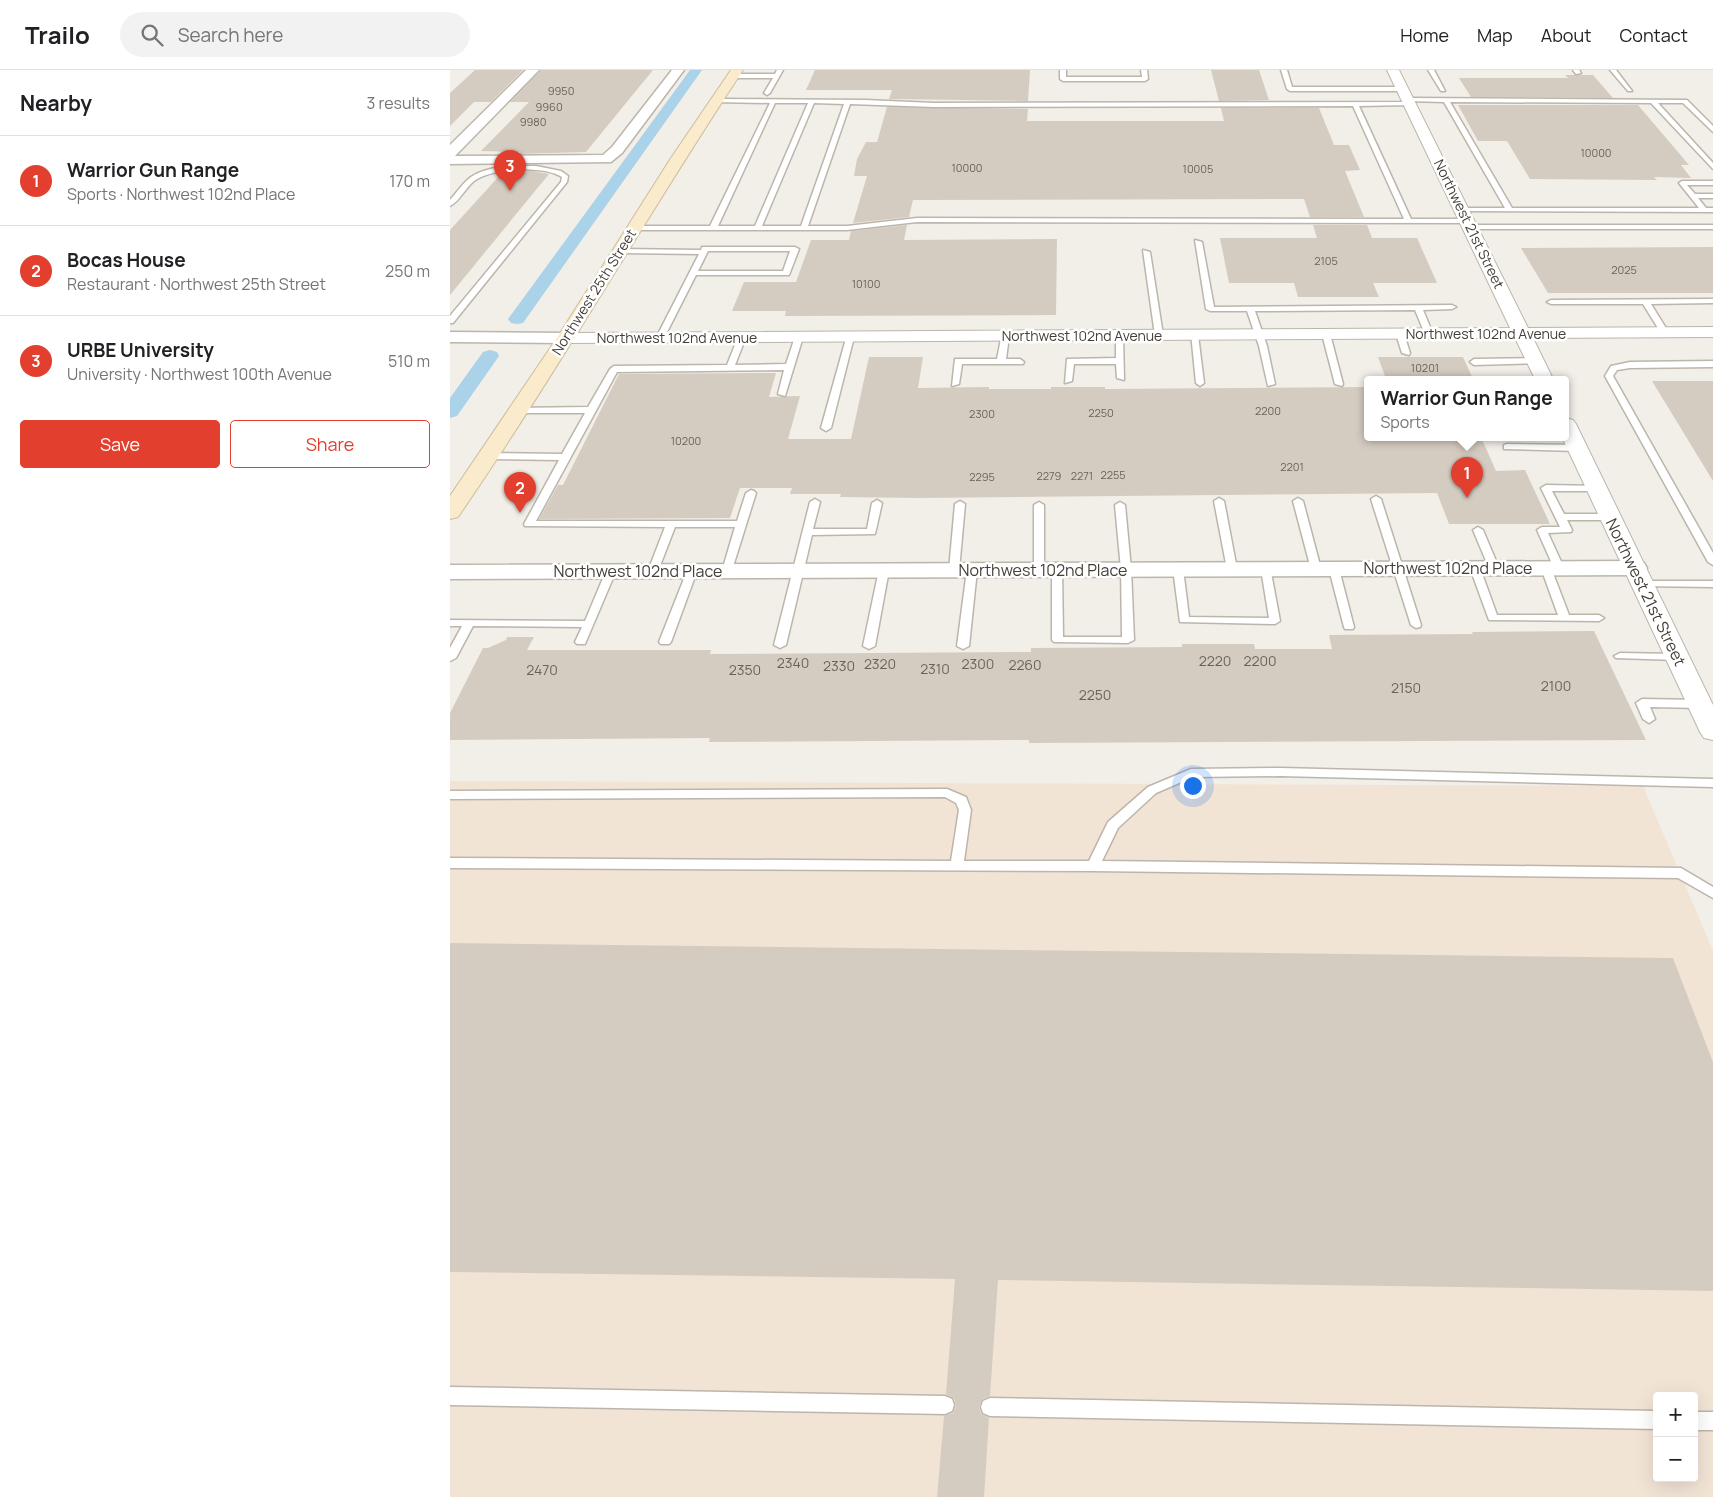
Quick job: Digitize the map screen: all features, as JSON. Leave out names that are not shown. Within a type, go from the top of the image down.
[{"type":"main road","name":"Northwest 25th Street","points":[[450,512],[566,338],[634,228],[735,73]]},
{"type":"street","points":[[450,153],[532,70]]},
{"type":"street","points":[[450,160],[606,160],[618,150],[678,70]]},
{"type":"street","name":"Northwest 21st Street","points":[[1393,70],[1542,376]]},
{"type":"street","name":"Northwest 102nd Avenue","points":[[450,338],[1713,332]]},
{"type":"street","name":"Northwest 21st Street","points":[[1569,431],[1713,732]]},
{"type":"street","name":"Northwest 102nd Place","points":[[450,572],[1553,568],[1639,576]]},
{"type":"lane","points":[[1062,70],[1063,79],[1145,79],[1144,70]]},
{"type":"lane","points":[[1284,70],[1290,88],[1407,98],[1446,100],[1685,101],[1713,130]]},
{"type":"lane","points":[[1431,70],[1442,90]]},
{"type":"lane","points":[[1613,70],[1630,90]]},
{"type":"lane","points":[[735,73],[779,73]]},
{"type":"lane","points":[[767,93],[779,73]]},
{"type":"lane","points":[[716,101],[934,105],[1355,104],[1407,98]]},
{"type":"lane","points":[[1446,100],[1510,210]]},
{"type":"lane","points":[[1652,101],[1713,167]]},
{"type":"lane","points":[[713,228],[773,102]]},
{"type":"lane","points":[[758,228],[812,102]]},
{"type":"lane","points":[[804,228],[848,102]]},
{"type":"lane","points":[[1355,104],[1409,221]]},
{"type":"lane","points":[[450,204],[474,178],[483,173],[539,169],[555,170],[565,176],[564,182],[450,321]]},
{"type":"lane","points":[[1704,210],[1682,183],[1713,183]]},
{"type":"lane","points":[[1692,196],[1713,196]]},
{"type":"lane","points":[[1467,220],[1510,210],[1713,210]]},
{"type":"lane","points":[[634,228],[847,228],[917,220],[1467,220],[1713,227]]},
{"type":"lane","points":[[1198,242],[1210,308],[1452,307]]},
{"type":"lane","points":[[660,338],[692,273],[705,249],[795,250],[786,273],[692,273]]},
{"type":"lane","points":[[620,251],[703,252]]},
{"type":"lane","points":[[1146,252],[1157,310],[1159,335]]},
{"type":"lane","points":[[1551,302],[1713,301]]},
{"type":"lane","points":[[1646,302],[1665,333]]},
{"type":"lane","points":[[1250,308],[1272,384]]},
{"type":"lane","points":[[1418,308],[1429,334]]},
{"type":"lane","points":[[1326,334],[1339,384]]},
{"type":"lane","points":[[1400,334],[1406,353]]},
{"type":"lane","points":[[1194,335],[1200,383]]},
{"type":"lane","points":[[1001,362],[1005,336]]},
{"type":"lane","points":[[1119,336],[1121,378]]},
{"type":"lane","points":[[730,368],[742,337]]},
{"type":"lane","points":[[782,394],[799,337]]},
{"type":"lane","points":[[826,428],[850,337]]},
{"type":"lane","points":[[955,384],[958,361],[1020,362]]},
{"type":"lane","points":[[1068,381],[1070,361],[1120,361]]},
{"type":"lane","points":[[1474,362],[1535,361]]},
{"type":"lane","points":[[1713,364],[1630,365],[1614,368],[1609,376],[1713,562]]},
{"type":"lane","points":[[741,524],[528,524],[564,456],[614,369],[789,367]]},
{"type":"lane","points":[[518,410],[591,410]]},
{"type":"lane","points":[[1507,447],[1577,448]]},
{"type":"lane","points":[[487,456],[564,456]]},
{"type":"lane","points":[[1565,618],[1542,530],[1567,530],[1546,488],[1597,488]]},
{"type":"lane","points":[[728,571],[751,493]]},
{"type":"lane","points":[[1376,499],[1416,625]]},
{"type":"lane","points":[[1298,501],[1349,627]]},
{"type":"lane","points":[[780,645],[815,502]]},
{"type":"lane","points":[[808,532],[871,532],[876,502]]},
{"type":"lane","points":[[1219,502],[1232,569]]},
{"type":"lane","points":[[960,504],[963,570],[963,646]]},
{"type":"lane","points":[[1039,505],[1058,640],[1128,640],[1126,570],[1120,505]]},
{"type":"lane","points":[[1561,517],[1611,517]]},
{"type":"lane","points":[[653,571],[672,524]]},
{"type":"lane","points":[[1478,530],[1493,618],[1599,618]]},
{"type":"lane","points":[[1178,569],[1184,620],[1275,621],[1266,569]]},
{"type":"lane","points":[[869,646],[884,570]]},
{"type":"lane","points":[[581,642],[611,571]]},
{"type":"lane","points":[[665,642],[692,571]]},
{"type":"lane","points":[[1639,576],[1713,584]]},
{"type":"lane","points":[[450,623],[589,624]]},
{"type":"lane","points":[[450,658],[469,623]]},
{"type":"lane","points":[[1620,656],[1678,657]]},
{"type":"lane","points":[[1649,719],[1642,703],[1700,704]]},
{"type":"lane","points":[[1093,866],[1113,825],[1152,790],[1191,773],[1281,772],[1713,783]]},
{"type":"lane","points":[[450,795],[947,793],[962,800],[965,810],[957,866]]},
{"type":"lane","points":[[450,863],[1093,866],[1681,873],[1713,893]]},
{"type":"lane","points":[[450,1396],[945,1405]]},
{"type":"lane","points":[[990,1407],[1653,1420]]},
{"type":"lane","points":[[1698,1421],[1713,1421]]},
{"type":"shaded area","points":[[450,781],[1643,786],[1713,951],[1713,1497],[450,1497]]},
{"type":"building","points":[[475,70],[523,70],[491,102],[474,102],[450,126],[450,93]]},
{"type":"building","points":[[541,70],[653,70],[586,152],[518,154],[520,152],[481,151],[529,102],[510,102]]},
{"type":"building","points":[[815,70],[1030,70],[1028,101],[889,99],[892,90],[806,90]]},
{"type":"building","points":[[1211,70],[1259,70],[1269,100],[1219,101]]},
{"type":"building","points":[[1565,75],[1593,75],[1613,98],[1471,97],[1459,78],[1568,78]]},
{"type":"building","points":[[1458,105],[1638,105],[1689,165],[1681,165],[1691,178],[1654,177],[1657,180],[1530,179],[1507,141],[1478,141]]},
{"type":"building","points":[[887,107],[1028,109],[1027,121],[1224,121],[1221,108],[1319,108],[1334,145],[1349,145],[1360,170],[1345,171],[1364,217],[1310,217],[1304,199],[913,200],[909,217],[853,223],[867,176],[854,176],[857,159],[866,142],[877,142]]},
{"type":"building","points":[[531,171],[549,174],[450,295],[450,230],[501,174]]},
{"type":"building","points":[[907,225],[904,240],[1057,239],[1056,315],[785,316],[786,311],[732,311],[744,282],[796,282],[811,240],[849,240],[851,231]]},
{"type":"building","points":[[1313,225],[1367,225],[1372,238],[1417,238],[1437,283],[1373,283],[1379,297],[1298,297],[1294,283],[1229,283],[1220,238],[1317,238]]},
{"type":"building","points":[[1713,247],[1713,293],[1548,293],[1521,248]]},
{"type":"building","points":[[869,357],[923,357],[918,388],[1364,387],[1364,441],[1483,441],[1496,471],[1525,470],[1550,524],[1449,524],[1437,493],[919,498],[840,497],[841,494],[790,494],[792,488],[740,488],[730,518],[539,519],[558,485],[563,485],[619,374],[776,373],[769,397],[800,396],[788,439],[851,439]]},
{"type":"building","points":[[1378,357],[1463,357],[1472,376],[1385,376]]},
{"type":"building","points":[[1652,381],[1713,381],[1713,481]]},
{"type":"building","points":[[1594,631],[1646,740],[1029,743],[1029,740],[709,742],[710,738],[450,740],[450,713],[483,648],[488,648],[506,640],[507,637],[534,637],[527,650],[711,650],[710,654],[1031,652],[1031,648],[1182,647],[1182,644],[1254,644],[1255,649],[1332,649],[1329,635]]},
{"type":"building","points":[[450,943],[1673,958],[1713,1062],[1713,1291],[998,1280],[990,1396],[982,1399],[979,1406],[981,1414],[989,1418],[984,1497],[937,1497],[944,1416],[953,1413],[956,1406],[954,1398],[946,1394],[955,1279],[450,1272]]},
{"type":"waterway","points":[[517,319],[696,70]]},
{"type":"waterway","points":[[450,412],[490,356]]},
{"type":"place","name":"URBE University","points":[[510,191]]},
{"type":"place","name":"Warrior Gun Range","points":[[1467,498]]},
{"type":"place","name":"Bocas House","points":[[520,513]]}]
